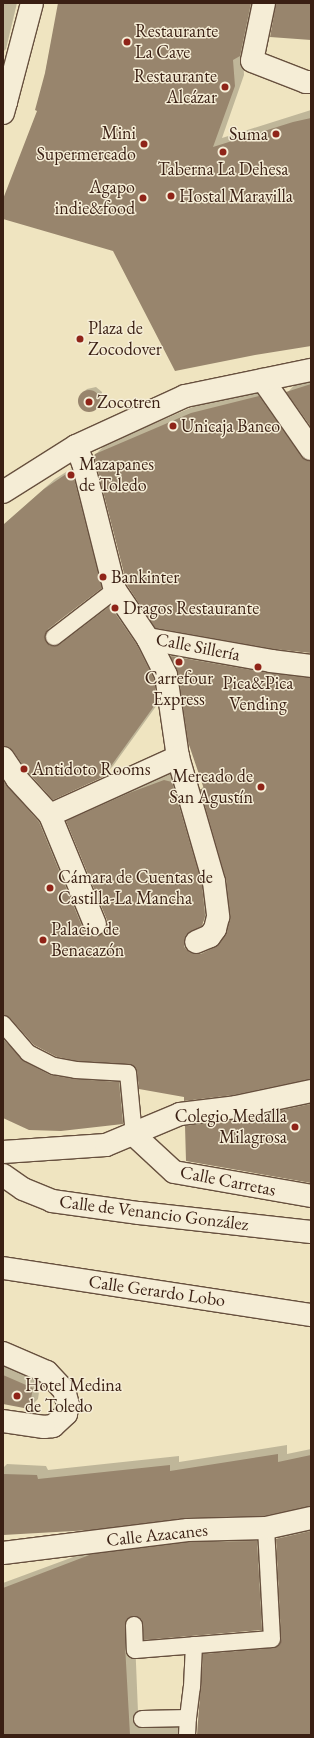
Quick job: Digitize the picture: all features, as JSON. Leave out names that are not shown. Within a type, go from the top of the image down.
[{"type":"street","points":[[4,106],[32,3]]},
{"type":"street","points":[[264,3],[252,61],[306,82],[311,82]]},
{"type":"street","points":[[3,492],[76,446],[185,396],[311,370]]},
{"type":"street","points":[[263,380],[311,449]]},
{"type":"street","name":"Calle Sillería","points":[[76,446],[83,462],[115,590],[148,639],[271,661],[311,666]]},
{"type":"street","points":[[148,639],[166,675],[178,757],[214,882],[218,917],[215,929],[210,936],[196,942]]},
{"type":"street","points":[[50,815],[178,757]]},
{"type":"street","points":[[3,758],[17,779],[50,815],[95,924]]},
{"type":"street","points":[[3,1152],[106,1146],[180,1114],[236,1107],[311,1091]]},
{"type":"street","name":"Calle Carretas","points":[[134,1135],[174,1172],[311,1196]]},
{"type":"street","name":"Calle de Venancio González","points":[[3,1176],[23,1189],[52,1201],[139,1213],[311,1232]]},
{"type":"street","name":"Calle Gerardo Lobo","points":[[3,1268],[311,1315]]},
{"type":"street","points":[[3,1353],[47,1372],[64,1390],[68,1405],[66,1414],[53,1426],[44,1427],[3,1421]]},
{"type":"street","name":"Calle Azacanes","points":[[3,1553],[188,1530],[266,1528],[311,1518]]},
{"type":"lane","points":[[54,637],[115,590]]},
{"type":"lane","points":[[3,1024],[28,1053],[54,1066],[76,1070],[128,1073],[134,1135]]},
{"type":"lane","points":[[134,1625],[135,1650],[272,1639],[266,1528]]},
{"type":"lane","points":[[187,1735],[192,1687],[194,1646]]},
{"type":"lane","points":[[142,1719],[188,1718]]},
{"type":"building","points":[[58,3],[251,3],[240,56],[233,60],[235,86],[213,147],[293,122],[311,118],[311,346],[255,355],[175,371],[113,251],[3,219],[3,199],[37,111],[35,110],[45,73]]},
{"type":"building","points":[[276,3],[311,3],[311,40],[270,37]]},
{"type":"building","points":[[311,384],[311,427],[286,392]]},
{"type":"building","name":"Zocotren","points":[[89,390],[93,391],[99,397],[99,405],[93,411],[89,412],[85,411],[79,405],[78,401],[79,397],[85,391]]},
{"type":"building","points":[[259,396],[301,456],[305,460],[311,461],[311,653],[273,649],[155,628],[127,585],[94,456],[95,454],[191,413]]},
{"type":"building","points":[[72,470],[102,588],[48,629],[45,639],[50,646],[59,645],[110,606],[137,645],[154,679],[157,702],[103,777],[53,800],[27,771],[13,751],[9,747],[3,746],[3,525],[44,489]]},
{"type":"building","points":[[170,656],[269,673],[311,678],[311,1079],[234,1095],[184,1101],[184,1097],[139,1089],[137,1072],[132,1065],[77,1061],[57,1057],[34,1045],[10,1018],[3,1015],[3,781],[39,822],[83,929],[88,934],[94,936],[105,932],[107,920],[66,821],[129,793],[164,780],[172,782],[202,884],[205,916],[202,926],[186,935],[184,947],[189,952],[201,954],[215,947],[225,936],[230,916],[226,880],[200,789],[204,789],[188,742],[178,673]]},
{"type":"building","points":[[3,1039],[24,1061],[50,1075],[75,1079],[119,1082],[123,1124],[61,1131],[29,1130],[3,1118]]},
{"type":"building","points":[[311,1104],[311,1183],[186,1161],[185,1126],[239,1119]]},
{"type":"building","name":"Hotel Medina de Toledo","points":[[3,1375],[33,1388],[29,1409],[3,1404]]},
{"type":"building","points":[[278,1454],[278,1462],[311,1455],[311,1506],[264,1516],[188,1518],[91,1530],[3,1535],[3,1474],[37,1475],[38,1479],[170,1465],[170,1471]]},
{"type":"building","points":[[311,1531],[311,1735],[197,1735],[203,1654],[273,1648],[280,1644],[281,1638],[276,1539]]},
{"type":"building","points":[[257,1541],[262,1630],[144,1640],[142,1620],[133,1616],[126,1620],[125,1645],[130,1735],[3,1735],[3,1588],[92,1554],[189,1542]]},
{"type":"place","name":"Restaurante La Cave","points":[[127,42]]},
{"type":"place","name":"Restaurante Alcázar","points":[[225,87]]},
{"type":"place","name":"Suma","points":[[276,134]]},
{"type":"place","name":"Mini Supermercado","points":[[144,144]]},
{"type":"place","name":"Taberna La Dehesa","points":[[223,152]]},
{"type":"place","name":"Hostal Maravilla","points":[[171,196]]},
{"type":"place","name":"Agapo indie&food","points":[[143,198]]},
{"type":"place","name":"Plaza de Zocodover","points":[[80,339]]},
{"type":"place","name":"Zocotren","points":[[89,402]]},
{"type":"place","name":"Unicaja Banco","points":[[173,426]]},
{"type":"place","name":"Mazapanes de Toledo","points":[[71,475]]},
{"type":"place","name":"Bankinter","points":[[103,577]]},
{"type":"place","name":"Dragos Restaurante","points":[[115,608]]},
{"type":"place","name":"Carrefour Express","points":[[179,662]]},
{"type":"place","name":"Pica&Pica Vending","points":[[258,667]]},
{"type":"place","name":"Antidoto Rooms","points":[[24,769]]},
{"type":"place","name":"Mercado de San Agustín","points":[[261,787]]},
{"type":"place","name":"Cámara de Cuentas de Castilla-La Mancha","points":[[50,888]]},
{"type":"place","name":"Palacio de Benacazón","points":[[43,940]]},
{"type":"place","name":"Colegio Medalla Milagrosa","points":[[295,1127]]},
{"type":"place","name":"Hotel Medina de Toledo","points":[[17,1396]]}]
